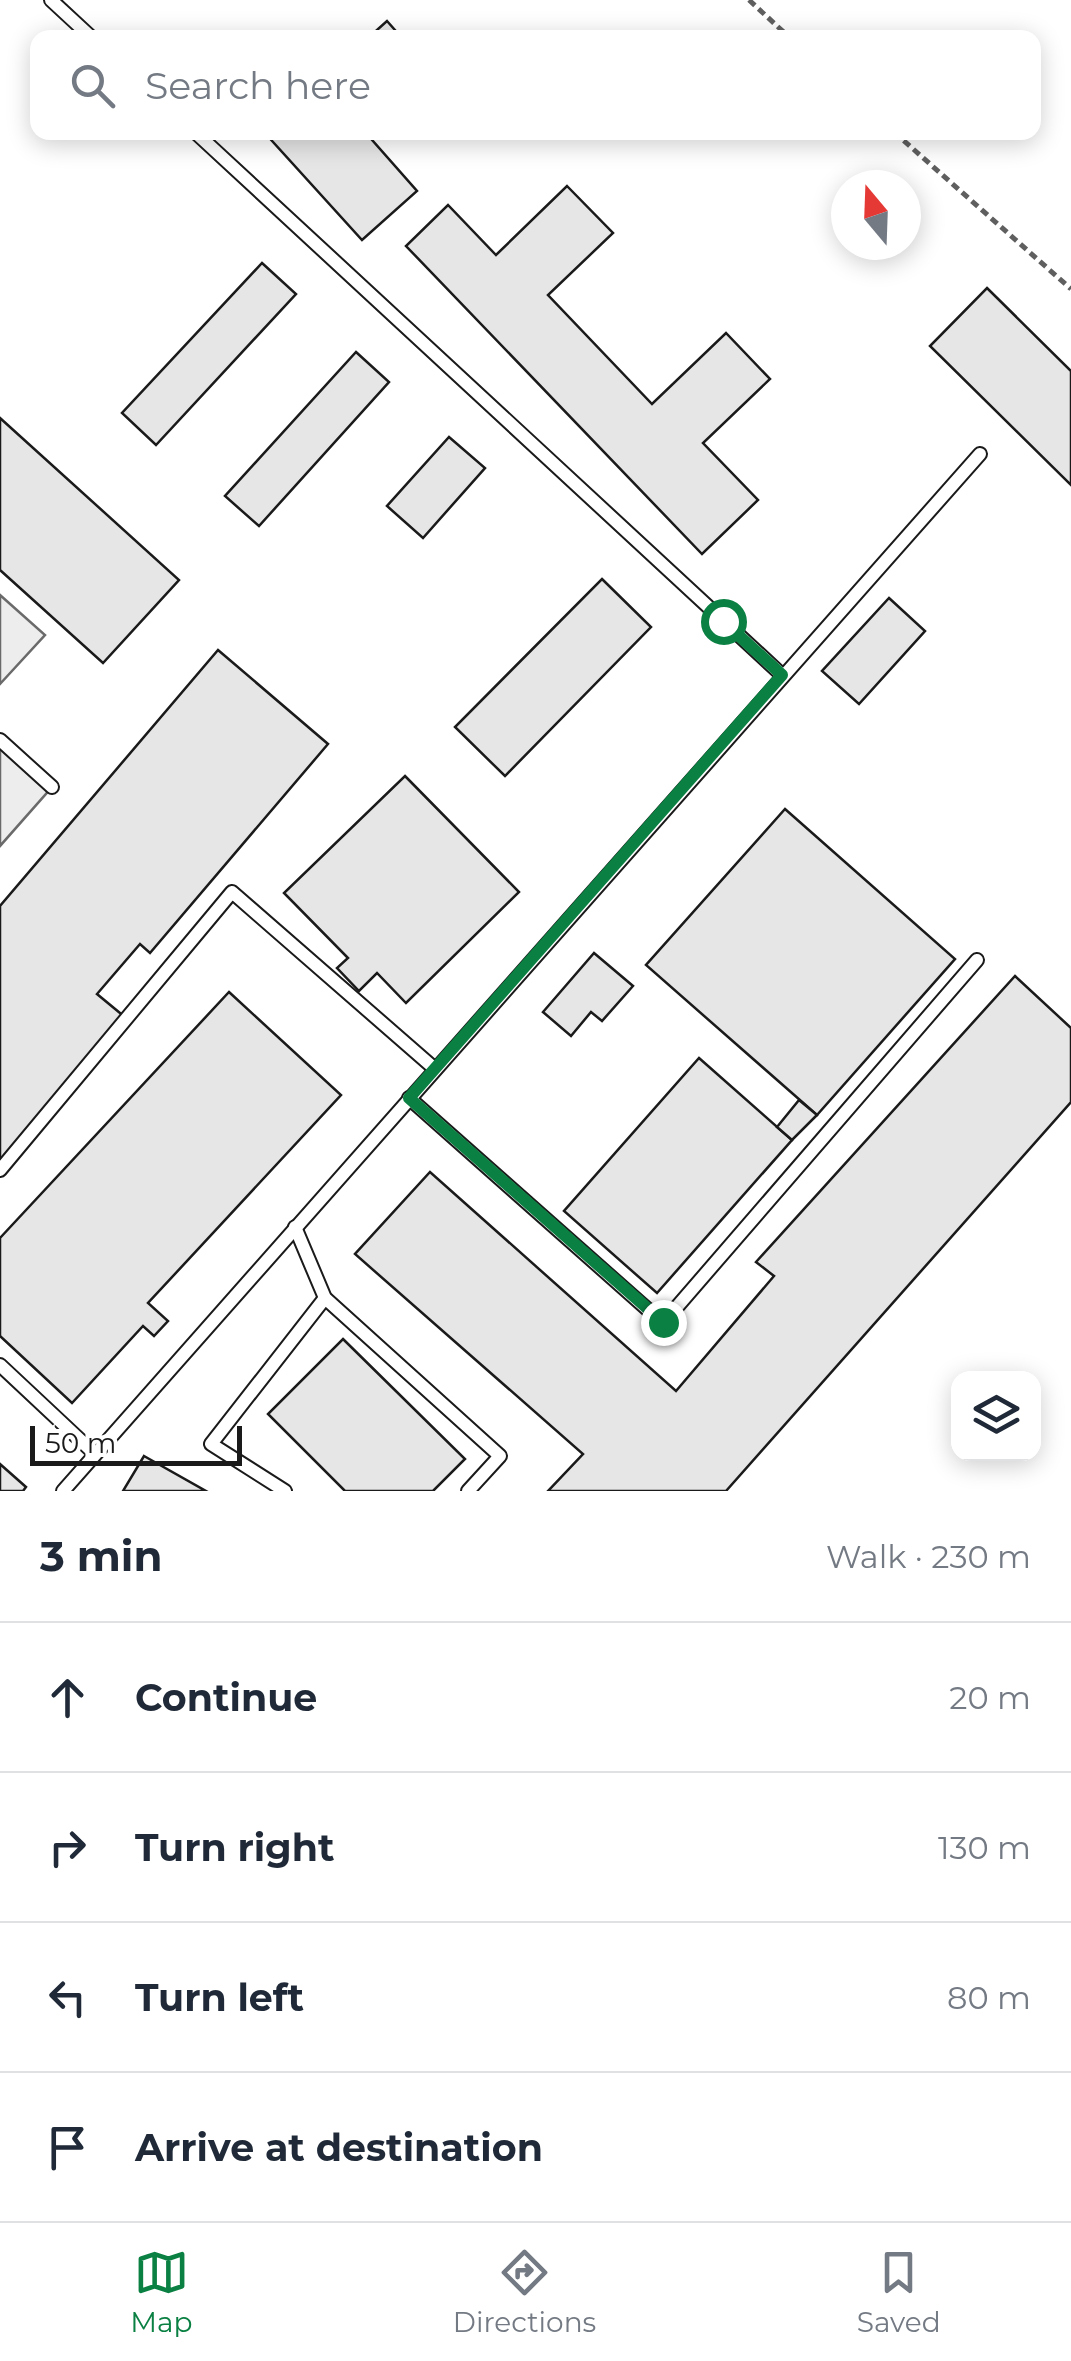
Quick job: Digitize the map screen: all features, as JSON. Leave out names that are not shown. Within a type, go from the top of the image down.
[{"type":"lane","points":[[52,0],[84,30]]},
{"type":"lane","points":[[204,140],[782,675]]},
{"type":"lane","points":[[63,1491],[980,454]]},
{"type":"lane","points":[[0,740],[52,787]]},
{"type":"lane","points":[[0,1170],[232,892],[435,1069]]},
{"type":"lane","points":[[409,1098],[663,1322],[978,960]]},
{"type":"lane","points":[[295,1227],[325,1298],[500,1456],[468,1491]]},
{"type":"lane","points":[[285,1491],[210,1444],[325,1298]]},
{"type":"lane","points":[[0,1365],[95,1454]]},
{"type":"path","points":[[749,0],[781,30]]},
{"type":"path","points":[[903,140],[1071,289]]},
{"type":"shaded area","points":[[0,595],[45,635],[0,684]]},
{"type":"shaded area","points":[[0,740],[52,787],[0,846]]},
{"type":"building","points":[[387,21],[395,30],[377,30]]},
{"type":"building","points":[[271,140],[372,140],[417,191],[362,240]]},
{"type":"building","points":[[567,186],[613,233],[548,295],[652,404],[726,333],[770,379],[703,443],[758,500],[702,554],[406,246],[448,205],[496,255]]},
{"type":"building","points":[[262,263],[296,294],[156,445],[122,413]]},
{"type":"building","points":[[987,288],[1071,371],[1071,485],[930,346]]},
{"type":"building","points":[[356,352],[389,382],[259,526],[225,496]]},
{"type":"building","points":[[0,418],[179,580],[103,663],[0,570]]},
{"type":"building","points":[[449,437],[485,468],[423,538],[387,506]]},
{"type":"building","points":[[602,579],[651,627],[505,776],[455,727]]},
{"type":"building","points":[[889,598],[925,631],[859,704],[822,671]]},
{"type":"building","points":[[218,650],[328,744],[150,953],[140,944],[97,994],[126,1018],[0,1166],[0,906]]},
{"type":"building","points":[[405,776],[519,892],[406,1003],[377,973],[359,991],[337,968],[348,958],[284,893]]},
{"type":"building","points":[[785,809],[955,959],[817,1115],[646,965]]},
{"type":"building","points":[[594,953],[633,986],[602,1021],[591,1012],[571,1036],[543,1012]]},
{"type":"building","points":[[1015,976],[1071,1028],[1071,1102],[726,1491],[548,1491],[583,1454],[355,1254],[430,1172],[676,1391],[774,1276],[756,1262]]},
{"type":"building","points":[[229,992],[341,1095],[148,1303],[168,1321],[154,1336],[143,1326],[72,1403],[0,1336],[0,1238]]},
{"type":"building","points":[[699,1058],[792,1140],[657,1293],[564,1211]]},
{"type":"building","points":[[799,1100],[817,1115],[792,1140],[777,1127]]},
{"type":"building","points":[[343,1339],[465,1459],[433,1491],[345,1491],[268,1414]]},
{"type":"building","points":[[144,1456],[206,1491],[123,1491]]},
{"type":"building","points":[[0,1464],[26,1487],[23,1491],[0,1491]]},
{"type":"route","points":[[663,1322],[409,1098],[782,675],[723,621]]}]
